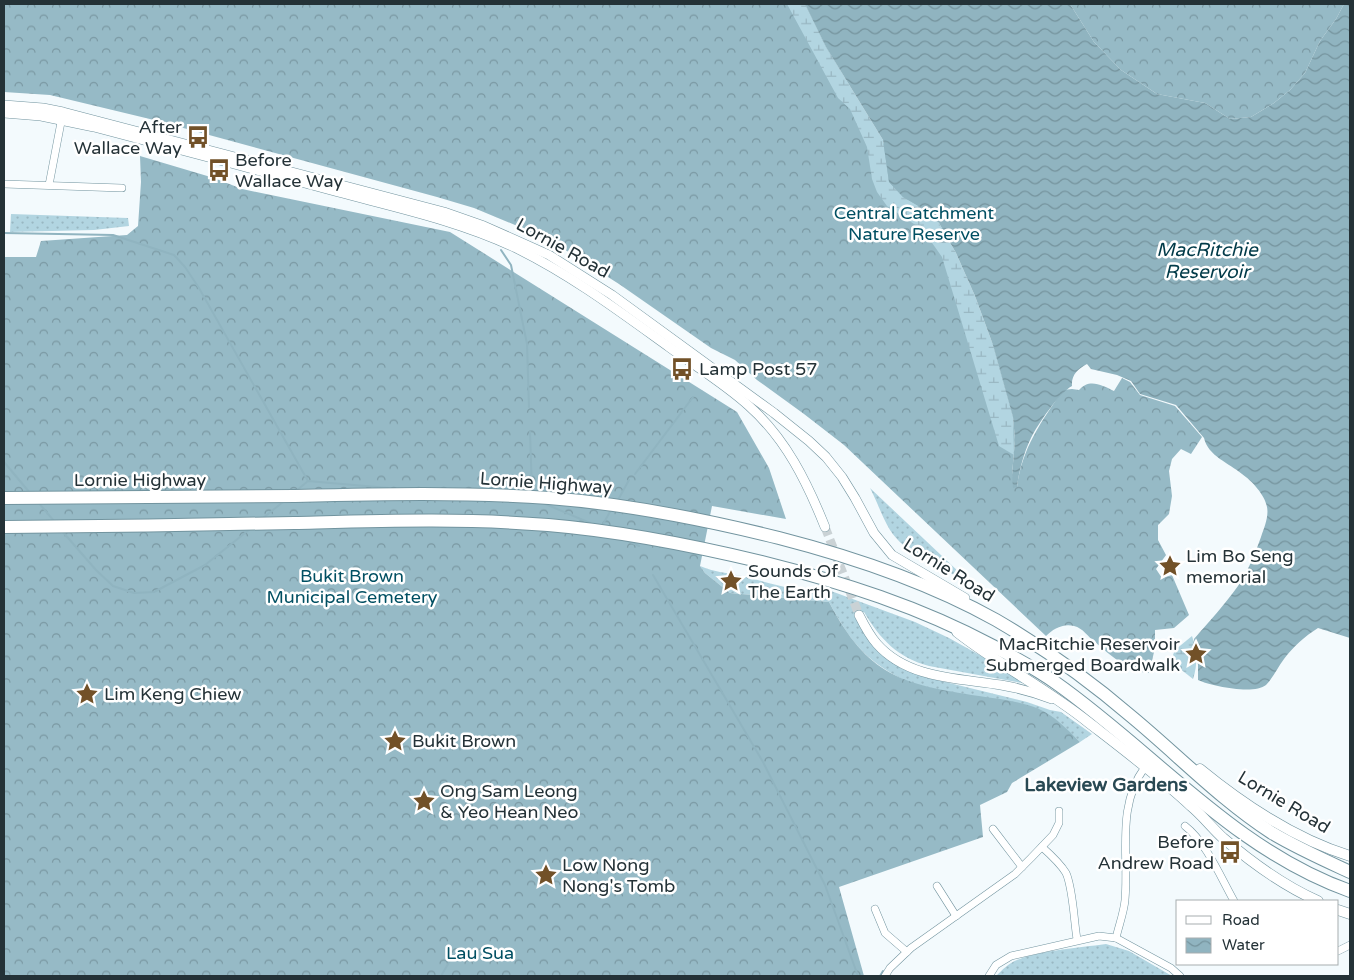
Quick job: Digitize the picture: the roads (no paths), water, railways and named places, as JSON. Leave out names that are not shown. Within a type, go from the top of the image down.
[{"type":"highway","name":"Lornie Highway","points":[[4,498],[403,494],[486,495],[549,498],[669,513],[727,525],[822,549],[912,580],[996,620],[1056,658]]},
{"type":"highway","points":[[4,527],[400,520],[547,525],[667,541],[818,576],[860,589],[947,624],[990,644],[1034,669],[1081,702],[1229,824],[1264,849],[1350,891]]},
{"type":"highway","name":"Lornie Road","points":[[1056,658],[1132,717],[1212,788],[1272,832],[1317,857],[1350,872]]},
{"type":"main road","points":[[947,624],[980,650],[1038,685],[1062,702],[1191,805],[1223,838],[1249,859],[1287,884],[1316,900]]},
{"type":"main road","name":"Lornie Road","points":[[1132,717],[1137,718],[1213,780],[1258,811],[1307,839],[1328,849],[1350,856]]},
{"type":"street","name":"Lornie Road","points":[[4,105],[43,108],[62,116],[360,193],[444,212],[484,226],[549,255],[612,296],[774,413],[809,441],[826,457],[842,477],[874,534],[892,555],[971,602],[996,620]]},
{"type":"street","name":"Lornie Road","points":[[4,113],[62,116]]},
{"type":"street","points":[[48,185],[62,116]]},
{"type":"street","points":[[4,184],[122,188]]},
{"type":"street","name":"Lornie Road","points":[[360,193],[461,225],[548,265],[593,293],[734,394],[760,417],[786,448],[810,491],[824,527]]},
{"type":"street","points":[[858,615],[868,633],[878,645],[910,668],[945,677],[1012,687],[1062,702]]},
{"type":"street","points":[[1116,938],[1125,901],[1124,853],[1127,817],[1133,788],[1145,767]]},
{"type":"street","points":[[885,976],[890,968],[918,942],[1022,868],[1054,835],[1059,823],[1059,811]]},
{"type":"street","points":[[1185,826],[1196,836],[1202,845],[1233,900]]},
{"type":"street","points":[[993,829],[1022,868]]},
{"type":"street","points":[[1042,847],[1056,860],[1066,874],[1071,888],[1077,939]]},
{"type":"street","points":[[937,886],[956,916]]},
{"type":"street","points":[[875,909],[885,933],[908,952]]},
{"type":"street","points":[[989,976],[996,966],[1011,956],[1077,939],[1099,936],[1116,938],[1171,968],[1180,976]]},
{"type":"water","name":"MacRitchie Reservoir","points":[[805,4],[1070,4],[1094,42],[1121,70],[1157,94],[1205,103],[1230,119],[1251,117],[1274,103],[1290,90],[1305,73],[1320,41],[1344,4],[1350,4],[1350,638],[1318,628],[1295,646],[1269,682],[1260,688],[1232,688],[1212,685],[1198,680],[1194,639],[1228,599],[1245,574],[1265,526],[1267,515],[1266,502],[1254,484],[1210,450],[1204,438],[1176,405],[1140,394],[1131,381],[1117,375],[1091,369],[1087,364],[1078,370],[1074,376],[1072,386],[1055,402],[1034,432],[1024,455],[1017,487],[1013,488],[1012,475],[1015,440],[1013,417],[993,345],[975,296],[956,253],[939,223],[922,208],[903,197],[889,182],[883,140],[826,47]]},
{"type":"waterway","points":[[4,233],[113,235],[174,255],[185,267],[199,288],[308,481]]},
{"type":"waterway","points":[[501,250],[511,265],[527,344],[529,407]]},
{"type":"waterway","points":[[635,474],[693,397]]},
{"type":"waterway","points":[[530,432],[532,492]]},
{"type":"waterway","points":[[4,462],[30,493]]},
{"type":"waterway","points":[[618,500],[629,480]]},
{"type":"waterway","points":[[296,491],[308,481],[388,488]]},
{"type":"waterway","points":[[38,502],[54,521]]},
{"type":"waterway","points":[[263,518],[283,502]]},
{"type":"waterway","points":[[543,503],[590,523]]},
{"type":"waterway","points":[[602,526],[611,510]]},
{"type":"waterway","points":[[62,531],[96,570],[113,586],[134,593],[154,592],[205,565],[250,529]]},
{"type":"waterway","points":[[628,541],[639,546]]},
{"type":"waterway","points":[[653,575],[763,762],[825,885],[858,976]]},
{"type":"waterway","points":[[441,976],[451,959]]},
{"type":"waterway","points":[[880,976],[883,971]]},
{"type":"tunnel","points":[[825,527],[859,615]]},
{"type":"place","name":"After Wallace Way","points":[[198,137]]},
{"type":"place","name":"Before Wallace Way","points":[[219,170]]},
{"type":"place","name":"Lamp Post 57","points":[[682,369]]},
{"type":"place","name":"Lim Bo Seng memorial","points":[[1170,566]]},
{"type":"place","name":"Sounds Of The Earth","points":[[731,581]]},
{"type":"place","name":"MacRitchie Reservoir Submerged Boardwalk","points":[[1196,654]]},
{"type":"place","name":"Lim Keng Chiew","points":[[87,694]]},
{"type":"place","name":"Bukit Brown","points":[[395,741]]},
{"type":"place","name":"Ong Sam Leong & Yeo Hean Neo","points":[[424,801]]},
{"type":"place","name":"Before Andrew Road","points":[[1230,852]]},
{"type":"place","name":"Low Nong Nong's Tomb","points":[[546,875]]},
{"type":"district","name":"Lakeview Gardens","points":[[1106,784]]},
{"type":"park label","name":"Central Catchment Nature Reserve","points":[[914,223]]},
{"type":"park label","name":"Bukit Brown Municipal Cemetery","points":[[352,586]]},
{"type":"park label","name":"Lau Sua","points":[[480,953]]}]
